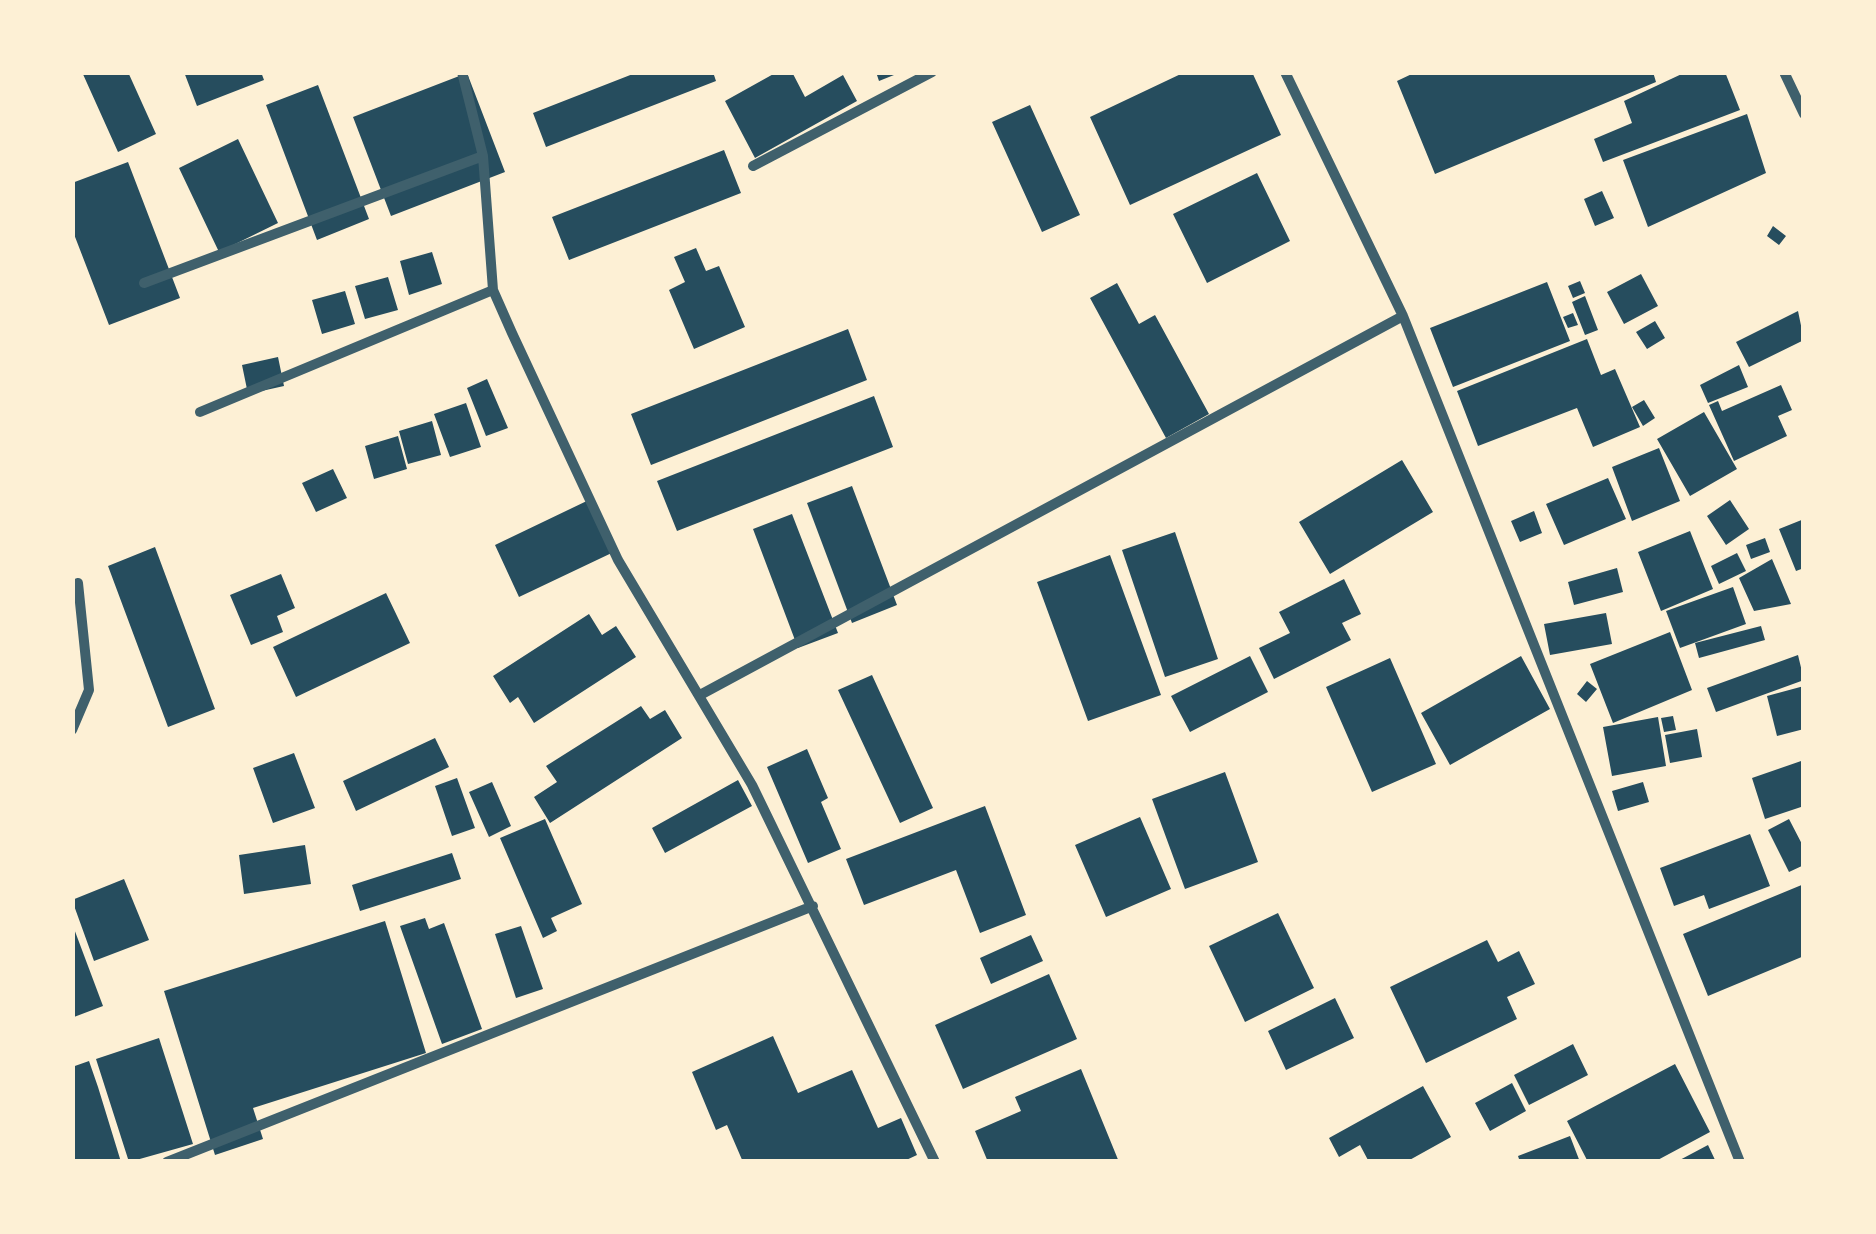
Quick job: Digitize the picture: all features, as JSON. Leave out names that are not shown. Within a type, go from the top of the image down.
[{"type":"street","points":[[462,72],[483,156],[493,290],[618,560],[700,695],[813,906],[936,1162]]},
{"type":"street","points":[[753,166],[932,72]]},
{"type":"street","points":[[1285,72],[1403,316],[1740,1162]]},
{"type":"street","points":[[1784,72],[1804,114]]},
{"type":"street","points":[[144,283],[483,156]]},
{"type":"street","points":[[200,412],[493,290]]},
{"type":"street","points":[[700,695],[1403,316]]},
{"type":"street","points":[[72,730],[89,690],[78,583]]},
{"type":"street","points":[[166,1162],[813,906]]},
{"type":"building","points":[[82,72],[128,72],[156,134],[118,152]]},
{"type":"building","points":[[184,72],[261,72],[264,80],[197,106]]},
{"type":"building","points":[[638,72],[713,72],[716,81],[546,147],[533,113]]},
{"type":"building","points":[[777,72],[792,72],[805,97],[843,75],[857,101],[755,158],[725,101]]},
{"type":"building","points":[[876,72],[899,72],[899,73],[879,81]]},
{"type":"building","points":[[1185,72],[1252,72],[1281,135],[1130,205],[1090,117]]},
{"type":"building","points":[[1416,72],[1653,72],[1656,82],[1435,174],[1397,81]]},
{"type":"building","points":[[1686,72],[1725,72],[1740,110],[1603,162],[1594,139],[1632,123],[1624,101]]},
{"type":"building","points":[[467,73],[505,172],[391,216],[353,117]]},
{"type":"building","points":[[318,85],[369,219],[317,240],[266,105]]},
{"type":"building","points":[[1030,105],[1080,215],[1042,232],[992,122]]},
{"type":"building","points":[[1747,114],[1766,173],[1648,227],[1623,160]]},
{"type":"building","points":[[238,139],[278,223],[219,252],[179,168]]},
{"type":"building","points":[[724,150],[741,193],[569,260],[552,217]]},
{"type":"building","points":[[128,162],[180,298],[109,325],[72,229],[72,183]]},
{"type":"building","points":[[1257,173],[1290,241],[1207,283],[1173,214]]},
{"type":"building","points":[[1602,191],[1614,218],[1595,226],[1584,199]]},
{"type":"building","points":[[1773,226],[1786,236],[1779,245],[1767,236]]},
{"type":"building","points":[[696,248],[706,271],[719,266],[745,327],[694,349],[669,290],[685,282],[674,257]]},
{"type":"building","points":[[432,252],[442,284],[409,295],[400,261]]},
{"type":"building","points":[[1641,274],[1658,306],[1624,324],[1607,292]]},
{"type":"building","points":[[388,277],[398,310],[365,319],[355,286]]},
{"type":"building","points":[[1580,281],[1585,293],[1573,298],[1568,286]]},
{"type":"building","points":[[1547,282],[1570,341],[1453,387],[1430,328]]},
{"type":"building","points":[[1117,283],[1139,324],[1155,315],[1209,414],[1166,438],[1090,298]]},
{"type":"building","points":[[345,291],[355,324],[322,334],[312,300]]},
{"type":"building","points":[[1585,296],[1598,330],[1585,335],[1572,302]]},
{"type":"building","points":[[1798,311],[1804,340],[1749,367],[1736,342]]},
{"type":"building","points":[[1573,313],[1578,325],[1568,328],[1563,317]]},
{"type":"building","points":[[1655,321],[1665,338],[1647,349],[1636,332]]},
{"type":"building","points":[[848,329],[867,380],[651,465],[631,414]]},
{"type":"building","points":[[1587,339],[1601,375],[1615,369],[1640,427],[1593,447],[1577,408],[1478,446],[1457,391]]},
{"type":"building","points":[[278,357],[284,386],[248,394],[242,365]]},
{"type":"building","points":[[1739,365],[1748,387],[1708,403],[1700,385]]},
{"type":"building","points":[[487,379],[508,428],[486,436],[467,388]]},
{"type":"building","points":[[1781,385],[1792,410],[1778,416],[1787,436],[1734,461],[1709,405],[1718,401],[1722,411]]},
{"type":"building","points":[[874,396],[893,447],[677,531],[657,481]]},
{"type":"building","points":[[1644,400],[1655,418],[1643,426],[1632,407]]},
{"type":"building","points":[[466,403],[481,447],[450,457],[434,414]]},
{"type":"building","points":[[1704,412],[1737,469],[1690,496],[1657,439]]},
{"type":"building","points":[[432,421],[441,455],[408,464],[399,431]]},
{"type":"building","points":[[398,436],[407,469],[374,479],[365,446]]},
{"type":"building","points":[[1659,448],[1680,501],[1632,521],[1612,467]]},
{"type":"building","points":[[1402,460],[1433,512],[1330,574],[1299,522]]},
{"type":"building","points":[[333,469],[347,498],[316,512],[302,483]]},
{"type":"building","points":[[1608,478],[1626,519],[1564,545],[1546,504]]},
{"type":"building","points":[[852,486],[897,605],[852,623],[807,503]]},
{"type":"building","points":[[593,498],[618,550],[519,597],[495,545]]},
{"type":"building","points":[[1730,500],[1749,529],[1726,545],[1707,516]]},
{"type":"building","points":[[1534,511],[1542,533],[1520,542],[1511,521]]},
{"type":"building","points":[[792,514],[838,633],[798,648],[753,529]]},
{"type":"building","points":[[1804,519],[1804,568],[1796,571],[1779,529]]},
{"type":"building","points":[[1690,531],[1713,589],[1661,611],[1638,552]]},
{"type":"building","points":[[1175,532],[1218,659],[1165,677],[1122,550]]},
{"type":"building","points":[[1765,538],[1770,552],[1751,559],[1746,545]]},
{"type":"building","points":[[155,547],[215,709],[168,727],[108,566]]},
{"type":"building","points":[[1737,553],[1746,571],[1719,584],[1711,566]]},
{"type":"building","points":[[1110,555],[1161,695],[1088,721],[1037,582]]},
{"type":"building","points":[[1772,559],[1791,604],[1754,611],[1739,578]]},
{"type":"building","points":[[1617,568],[1623,592],[1574,605],[1568,582]]},
{"type":"building","points":[[281,574],[295,608],[277,616],[283,632],[251,645],[230,595]]},
{"type":"building","points":[[1344,579],[1361,614],[1342,623],[1351,640],[1274,679],[1259,648],[1290,633],[1279,612]]},
{"type":"building","points":[[1733,587],[1746,624],[1680,648],[1666,611]]},
{"type":"building","points":[[386,593],[410,643],[296,697],[273,647]]},
{"type":"building","points":[[1606,613],[1612,644],[1550,655],[1544,624]]},
{"type":"building","points":[[589,614],[602,635],[616,626],[636,657],[534,723],[518,697],[510,703],[493,676]]},
{"type":"building","points":[[1761,626],[1765,640],[1699,658],[1695,643]]},
{"type":"building","points":[[1670,632],[1692,690],[1613,723],[1590,664]]},
{"type":"building","points":[[1798,655],[1804,680],[1716,712],[1707,688]]},
{"type":"building","points":[[1250,656],[1268,692],[1190,732],[1171,696]]},
{"type":"building","points":[[1521,656],[1550,709],[1450,765],[1421,713]]},
{"type":"building","points":[[1390,658],[1436,764],[1372,792],[1326,687]]},
{"type":"building","points":[[872,675],[933,808],[900,823],[838,690]]},
{"type":"building","points":[[1587,681],[1597,689],[1586,702],[1577,694]]},
{"type":"building","points":[[1804,686],[1804,729],[1777,736],[1767,696]]},
{"type":"building","points":[[641,706],[650,719],[665,710],[682,738],[550,823],[534,797],[557,782],[546,766]]},
{"type":"building","points":[[1673,716],[1676,730],[1664,732],[1661,718]]},
{"type":"building","points":[[1658,717],[1666,766],[1612,776],[1603,727]]},
{"type":"building","points":[[1697,729],[1702,757],[1670,763],[1665,735]]},
{"type":"building","points":[[435,738],[449,767],[356,811],[343,781]]},
{"type":"building","points":[[807,749],[828,798],[821,802],[841,849],[808,863],[767,767]]},
{"type":"building","points":[[294,753],[315,808],[273,823],[253,768]]},
{"type":"building","points":[[1804,760],[1804,806],[1765,819],[1752,778]]},
{"type":"building","points":[[1225,772],[1258,862],[1185,889],[1152,799]]},
{"type":"building","points":[[457,778],[475,828],[452,836],[435,786]]},
{"type":"building","points":[[738,780],[752,806],[665,853],[652,828]]},
{"type":"building","points":[[492,782],[511,826],[489,837],[469,792]]},
{"type":"building","points":[[1643,782],[1649,802],[1618,811],[1612,791]]},
{"type":"building","points":[[985,806],[1026,915],[980,933],[956,870],[864,905],[846,859]]},
{"type":"building","points":[[1140,817],[1171,889],[1106,917],[1075,845]]},
{"type":"building","points":[[545,819],[582,904],[551,918],[557,931],[543,938],[500,838]]},
{"type":"building","points":[[1789,819],[1804,848],[1804,865],[1789,872],[1768,830]]},
{"type":"building","points":[[1750,834],[1770,886],[1709,909],[1704,895],[1674,906],[1660,868]]},
{"type":"building","points":[[305,845],[311,884],[244,894],[239,855]]},
{"type":"building","points":[[452,853],[461,879],[360,911],[352,885]]},
{"type":"building","points":[[124,879],[149,940],[94,961],[72,900]]},
{"type":"building","points":[[1804,884],[1804,956],[1708,996],[1683,934]]},
{"type":"building","points":[[1278,913],[1314,988],[1245,1022],[1209,946]]},
{"type":"building","points":[[425,918],[429,929],[444,923],[482,1029],[442,1044],[400,926]]},
{"type":"building","points":[[385,921],[426,1053],[253,1108],[263,1139],[215,1155],[164,991]]},
{"type":"building","points":[[73,926],[103,1006],[74,1017],[72,1012]]},
{"type":"building","points":[[521,926],[543,989],[516,998],[495,934]]},
{"type":"building","points":[[1031,935],[1043,961],[991,984],[980,958]]},
{"type":"building","points":[[1487,940],[1498,962],[1519,951],[1535,984],[1507,997],[1517,1019],[1426,1063],[1390,987]]},
{"type":"building","points":[[1049,974],[1077,1039],[963,1089],[935,1025]]},
{"type":"building","points":[[1335,998],[1354,1038],[1286,1070],[1268,1031]]},
{"type":"building","points":[[773,1036],[798,1093],[852,1070],[878,1128],[901,1118],[917,1155],[902,1162],[743,1162],[727,1125],[716,1130],[692,1072]]},
{"type":"building","points":[[159,1038],[193,1144],[129,1162],[96,1059]]},
{"type":"building","points":[[1573,1044],[1588,1075],[1529,1105],[1514,1075]]},
{"type":"building","points":[[89,1061],[121,1162],[72,1162],[72,1067]]},
{"type":"building","points":[[1675,1064],[1710,1132],[1654,1162],[1588,1162],[1567,1121]]},
{"type":"building","points":[[1081,1069],[1119,1162],[988,1162],[975,1131],[1021,1111],[1015,1097]]},
{"type":"building","points":[[1512,1083],[1526,1111],[1490,1131],[1475,1103]]},
{"type":"building","points":[[1423,1086],[1451,1137],[1406,1162],[1369,1162],[1360,1145],[1339,1157],[1329,1138]]},
{"type":"building","points":[[1570,1136],[1580,1162],[1520,1162],[1518,1156]]},
{"type":"building","points":[[1708,1145],[1716,1162],[1676,1162]]}]
